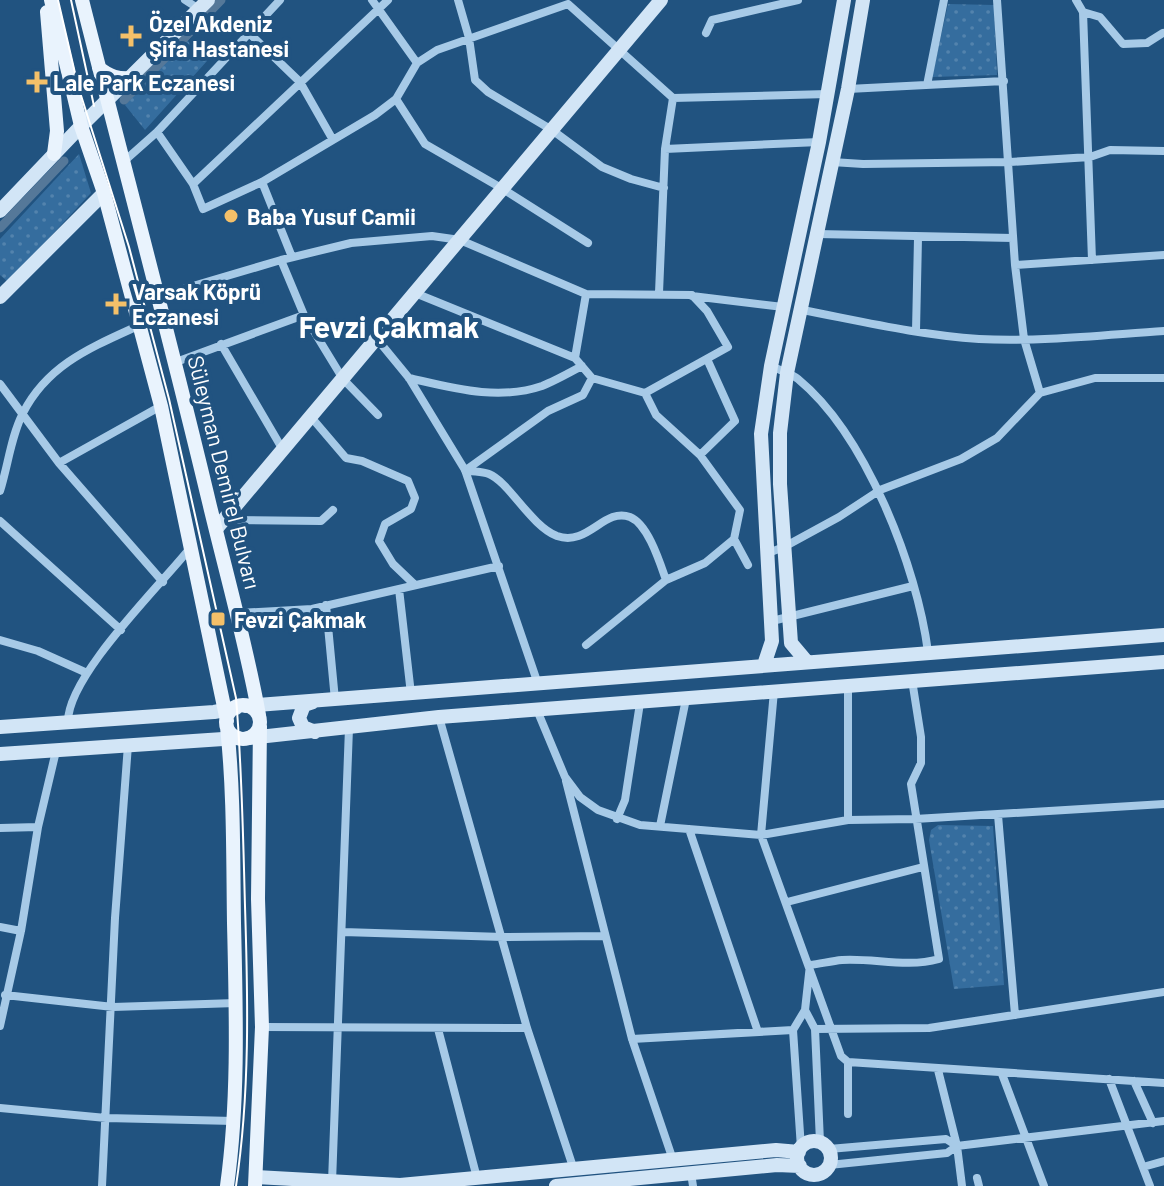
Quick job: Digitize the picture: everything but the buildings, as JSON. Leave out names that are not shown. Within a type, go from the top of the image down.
[{"type":"main road","name":"Süleyman Demirel Bulvarı","points":[[49,0],[81,126],[104,193],[140,325],[191,547],[243,723],[232,774],[236,1003],[234,1121],[227,1186]]},
{"type":"main road","points":[[49,0],[57,131],[54,154]]},
{"type":"main road","name":"Süleyman Demirel Bulvarı","points":[[82,0],[122,163],[220,524],[238,613],[243,723],[258,899],[262,1027],[255,1182]]},
{"type":"main road","points":[[99,68],[119,79],[132,78]]},
{"type":"street","points":[[185,0],[204,4]]},
{"type":"street","points":[[122,163],[157,132],[280,0]]},
{"type":"street","points":[[372,0],[417,63]]},
{"type":"street","points":[[193,184],[388,0]]},
{"type":"street","points":[[458,0],[469,38],[475,80],[488,92],[552,130],[602,167],[664,188]]},
{"type":"street","points":[[220,524],[661,0]]},
{"type":"street","points":[[706,33],[712,20],[798,0]]},
{"type":"street","points":[[764,665],[772,641],[772,621],[761,434],[771,366],[819,142],[844,0]]},
{"type":"street","points":[[807,662],[791,643],[780,433],[787,373],[848,89],[863,0]]},
{"type":"street","points":[[927,85],[944,0]]},
{"type":"street","points":[[997,0],[1015,265],[1024,339],[1040,393]]},
{"type":"street","points":[[1076,0],[1083,12],[1092,260]]},
{"type":"street","points":[[157,132],[193,184],[203,209],[262,182],[375,115],[396,99],[417,63],[437,50],[569,2],[673,98],[828,94]]},
{"type":"street","points":[[0,211],[204,4]]},
{"type":"street","points":[[1083,12],[1100,17],[1123,44],[1147,43],[1163,33]]},
{"type":"street","points":[[249,33],[300,82],[333,140]]},
{"type":"street","points":[[848,89],[1004,81]]},
{"type":"street","points":[[659,293],[665,149],[673,98]]},
{"type":"street","points":[[396,99],[425,144],[588,243]]},
{"type":"street","points":[[665,149],[819,142]]},
{"type":"street","points":[[832,162],[1010,162],[1090,157],[1110,150],[1164,151]]},
{"type":"street","points":[[262,182],[292,257]]},
{"type":"street","points":[[0,297],[104,193]]},
{"type":"street","points":[[817,234],[1013,238]]},
{"type":"street","points":[[159,296],[351,243],[432,236],[460,240],[586,294],[692,295],[978,339],[1164,331]]},
{"type":"street","points":[[916,331],[918,238]]},
{"type":"street","points":[[1015,265],[1164,255]]},
{"type":"street","points":[[281,260],[304,315],[343,379],[378,415]]},
{"type":"street","points":[[415,293],[575,358],[592,378],[645,393],[661,421],[700,455],[740,510],[734,539],[705,563],[666,580],[586,645]]},
{"type":"street","points":[[575,358],[586,294]]},
{"type":"street","points":[[645,393],[728,347],[707,311],[692,295]]},
{"type":"street","points":[[176,362],[304,315]]},
{"type":"street","points":[[0,491],[22,414],[47,377],[85,350],[140,325]]},
{"type":"street","points":[[377,339],[409,378],[465,470],[538,684]]},
{"type":"street","points":[[221,344],[283,450]]},
{"type":"street","points":[[700,455],[735,421],[707,359]]},
{"type":"street","points":[[409,378],[474,392],[517,392],[542,386],[582,366]]},
{"type":"street","points":[[771,366],[797,377],[827,410],[880,490],[924,617],[928,652]]},
{"type":"street","points":[[465,470],[548,411],[583,395],[592,378]]},
{"type":"street","points":[[768,553],[784,547],[880,490],[961,459],[997,438],[1040,393],[1095,378],[1164,378]]},
{"type":"street","points":[[0,384],[59,463],[163,582]]},
{"type":"street","points":[[59,463],[161,406]]},
{"type":"street","points":[[311,417],[346,458],[408,481],[414,492],[414,504],[407,514],[385,524],[379,541],[393,564],[415,585]]},
{"type":"street","points":[[465,470],[491,474],[543,527],[558,537],[581,536],[607,518],[632,517],[656,552],[666,580]]},
{"type":"street","points":[[220,524],[321,521],[333,510]]},
{"type":"street","points":[[0,521],[121,630]]},
{"type":"street","points":[[734,539],[748,565]]},
{"type":"street","points":[[68,723],[67,714],[87,673],[191,547]]},
{"type":"street","points":[[238,613],[312,609],[499,566]]},
{"type":"street","points":[[772,621],[913,586]]},
{"type":"street","points":[[399,589],[411,694]]},
{"type":"street","points":[[326,605],[335,700]]},
{"type":"street","points":[[0,754],[175,743],[314,702],[1164,635]]},
{"type":"street","points":[[0,640],[38,651],[87,673]]},
{"type":"street","points":[[0,727],[175,715],[316,732],[439,717],[1164,662]]},
{"type":"street","points":[[810,965],[843,960],[889,964],[939,959],[911,784],[921,763],[921,737],[912,680]]},
{"type":"street","points":[[848,685],[848,820]]},
{"type":"street","points":[[774,691],[761,835],[841,1056],[848,1062],[938,1070],[1164,1083]]},
{"type":"street","points":[[660,826],[686,699]]},
{"type":"street","points":[[314,702],[304,705],[299,718],[303,727],[316,732]]},
{"type":"street","points":[[617,819],[625,800],[640,703]]},
{"type":"street","points":[[537,710],[565,777],[632,1039],[673,1160]]},
{"type":"street","points":[[175,715],[183,719],[188,727],[187,736],[175,743]]},
{"type":"street","points":[[439,717],[527,1028],[574,1170]]},
{"type":"street","points":[[332,1182],[349,728]]},
{"type":"street","points":[[102,1186],[115,918],[128,745]]},
{"type":"street","points":[[0,1026],[21,931],[38,827],[56,751]]},
{"type":"street","points":[[565,777],[580,797],[617,819],[640,825],[761,835],[848,820],[998,815],[1164,804]]},
{"type":"street","points":[[998,815],[1015,1015]]},
{"type":"street","points":[[0,828],[38,827]]},
{"type":"street","points":[[689,829],[758,1032]]},
{"type":"street","points":[[787,902],[923,867]]},
{"type":"street","points":[[0,927],[21,931]]},
{"type":"street","points":[[343,932],[503,937],[605,936]]},
{"type":"street","points":[[808,1186],[800,1158],[793,1030],[805,1010],[810,965]]},
{"type":"street","points":[[815,1029],[929,1028],[1164,992]]},
{"type":"street","points":[[5,995],[113,1007],[236,1003]]},
{"type":"street","points":[[805,1010],[815,1029],[828,1167],[825,1186]]},
{"type":"street","points":[[262,1027],[527,1028]]},
{"type":"street","points":[[438,1029],[477,1178]]},
{"type":"street","points":[[632,1039],[793,1030]]},
{"type":"street","points":[[848,1062],[848,1114]]},
{"type":"street","points":[[938,1070],[957,1146],[962,1186]]},
{"type":"street","points":[[1002,1074],[1044,1186]]},
{"type":"street","points":[[1109,1079],[1150,1186]]},
{"type":"street","points":[[1134,1081],[1153,1123]]},
{"type":"street","points":[[0,1108],[106,1118],[234,1121]]},
{"type":"street","points":[[255,1182],[400,1185],[776,1150],[800,1158],[811,1174],[828,1167],[947,1153],[957,1146],[1164,1121]]},
{"type":"street","points":[[556,1186],[692,1180],[777,1165],[800,1158],[809,1141],[825,1145],[946,1139],[957,1146]]},
{"type":"street","points":[[1143,1167],[1164,1161]]},
{"type":"shaded area","points":[[948,4],[994,5],[997,75],[932,77]]},
{"type":"shaded area","points":[[187,40],[207,61],[145,130],[125,105]]},
{"type":"shaded area","points":[[79,154],[91,193],[8,282],[0,275],[0,239]]},
{"type":"shaded area","points":[[938,825],[993,826],[1004,985],[954,989],[929,840],[931,830]]},
{"type":"waterway","points":[[124,100],[221,0]]},
{"type":"waterway","points":[[0,228],[64,161]]},
{"type":"tram line","points":[[58,0],[78,86],[129,247],[169,399],[236,698],[247,1011],[244,1116],[236,1186]]},
{"type":"tram line","points":[[71,0],[94,106]]},
{"type":"place","name":"Özel Akdeniz Şifa Hastanesi","points":[[131,36]]},
{"type":"place","name":"Lale Park Eczanesi","points":[[37,82]]},
{"type":"place","name":"Baba Yusuf Camii","points":[[231,216]]},
{"type":"place","name":"Varsak Köprü Eczanesi","points":[[116,304]]},
{"type":"place","name":"Fevzi Çakmak","points":[[218,619]]},
{"type":"district","name":"Fevzi Çakmak","points":[[389,326]]}]
